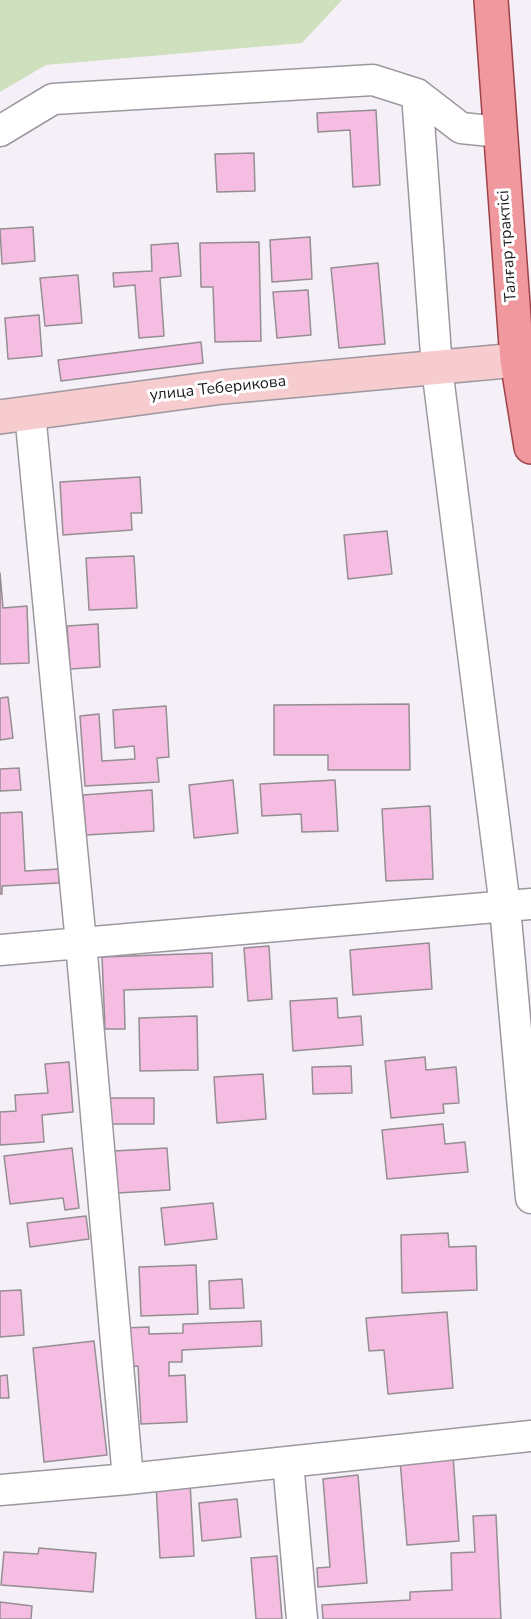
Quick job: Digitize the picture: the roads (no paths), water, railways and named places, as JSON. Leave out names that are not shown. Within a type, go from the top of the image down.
[{"type":"main road","name":"Талғар трактісі","points":[[491,0],[517,360],[531,447]]},
{"type":"street","points":[[0,131],[53,99],[373,80],[417,94],[461,128],[500,132]]},
{"type":"street","points":[[417,94],[437,368],[518,906],[531,1198]]},
{"type":"street","name":"улица Теберикова","points":[[15,415],[223,387],[517,360]]},
{"type":"street","points":[[15,415],[81,944],[128,1479]]},
{"type":"street","points":[[0,950],[518,906]]},
{"type":"street","points":[[3,1497],[128,1479],[531,1436]]},
{"type":"street","points":[[288,1462],[302,1619]]}]
